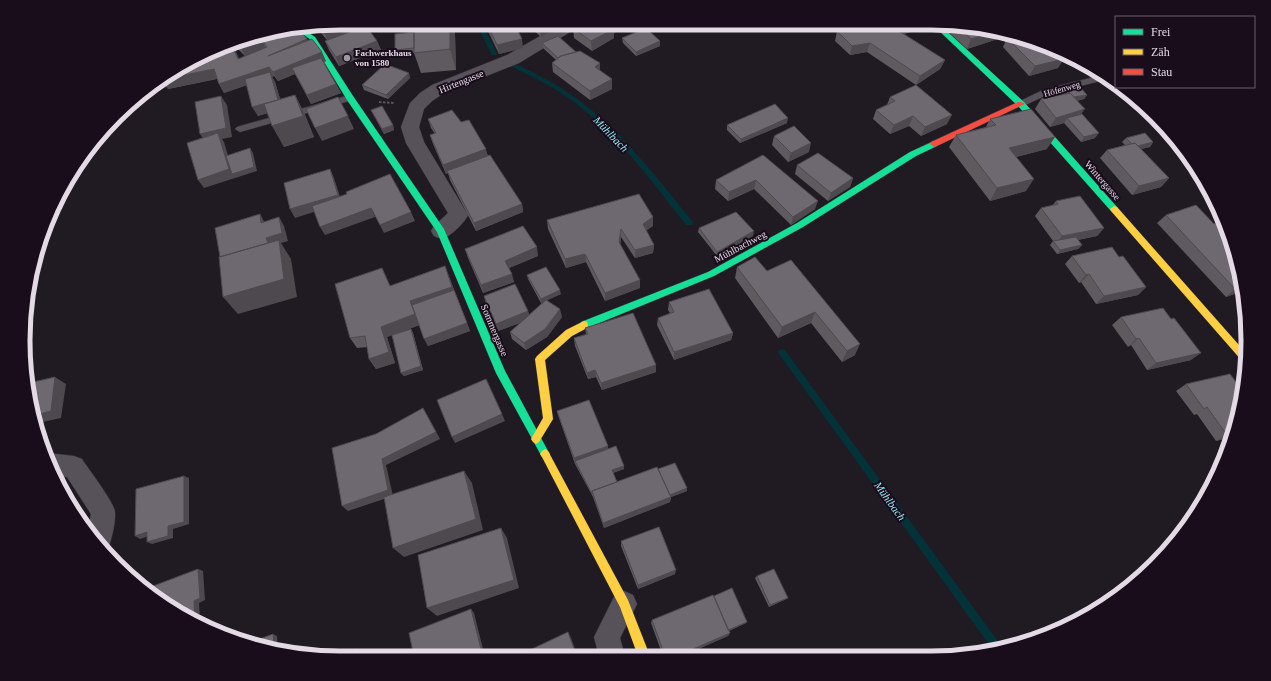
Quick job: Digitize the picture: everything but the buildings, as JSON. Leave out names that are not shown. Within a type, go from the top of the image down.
[{"type":"street","name":"Hirtengasse","points":[[416,107],[426,97],[438,90],[508,62],[562,30]]},
{"type":"street","name":"Wintergasse","points":[[942,31],[1021,104],[1240,354]]},
{"type":"street","name":"Sommergasse","points":[[304,33],[313,39],[350,98],[441,231],[501,373],[572,502],[624,604],[642,651]]},
{"type":"street","name":"Mühlbachweg","points":[[536,439],[548,419],[540,359],[569,333],[583,325],[711,274],[800,225],[913,154],[1021,104]]},
{"type":"street","points":[[416,107],[410,127],[415,143],[459,215],[441,231]]},
{"type":"street","points":[[57,465],[74,467],[103,512],[99,536]]},
{"type":"street","points":[[611,651],[607,637],[624,604]]},
{"type":"lane","name":"Höfenweg","points":[[1021,104],[1046,92],[1098,79]]},
{"type":"lane","points":[[240,129],[350,98]]},
{"type":"path","points":[[350,98],[416,107]]},
{"type":"waterway","name":"Mühlbach","points":[[482,30],[494,54]]},
{"type":"waterway","name":"Mühlbach","points":[[515,66],[566,93],[600,121],[632,154],[689,223]]},
{"type":"waterway","name":"Mühlbach","points":[[782,352],[994,644]]},
{"type":"traffic: fast","points":[[942,31],[1021,104],[1114,209]]},
{"type":"traffic: fast","points":[[304,33],[313,39],[350,98],[441,231],[501,373],[545,454]]},
{"type":"traffic: fast","points":[[584,325],[711,274],[800,225],[913,154],[934,144]]},
{"type":"traffic: slow","points":[[1114,209],[1240,353]]},
{"type":"traffic: slow","points":[[536,439],[548,419],[540,359],[569,333],[584,325]]},
{"type":"traffic: slow","points":[[545,454],[624,604],[642,651]]},
{"type":"traffic: jam","points":[[934,144],[1021,104]]},
{"type":"place","name":"Fachwerkhaus von 1580","points":[[347,58]]}]
